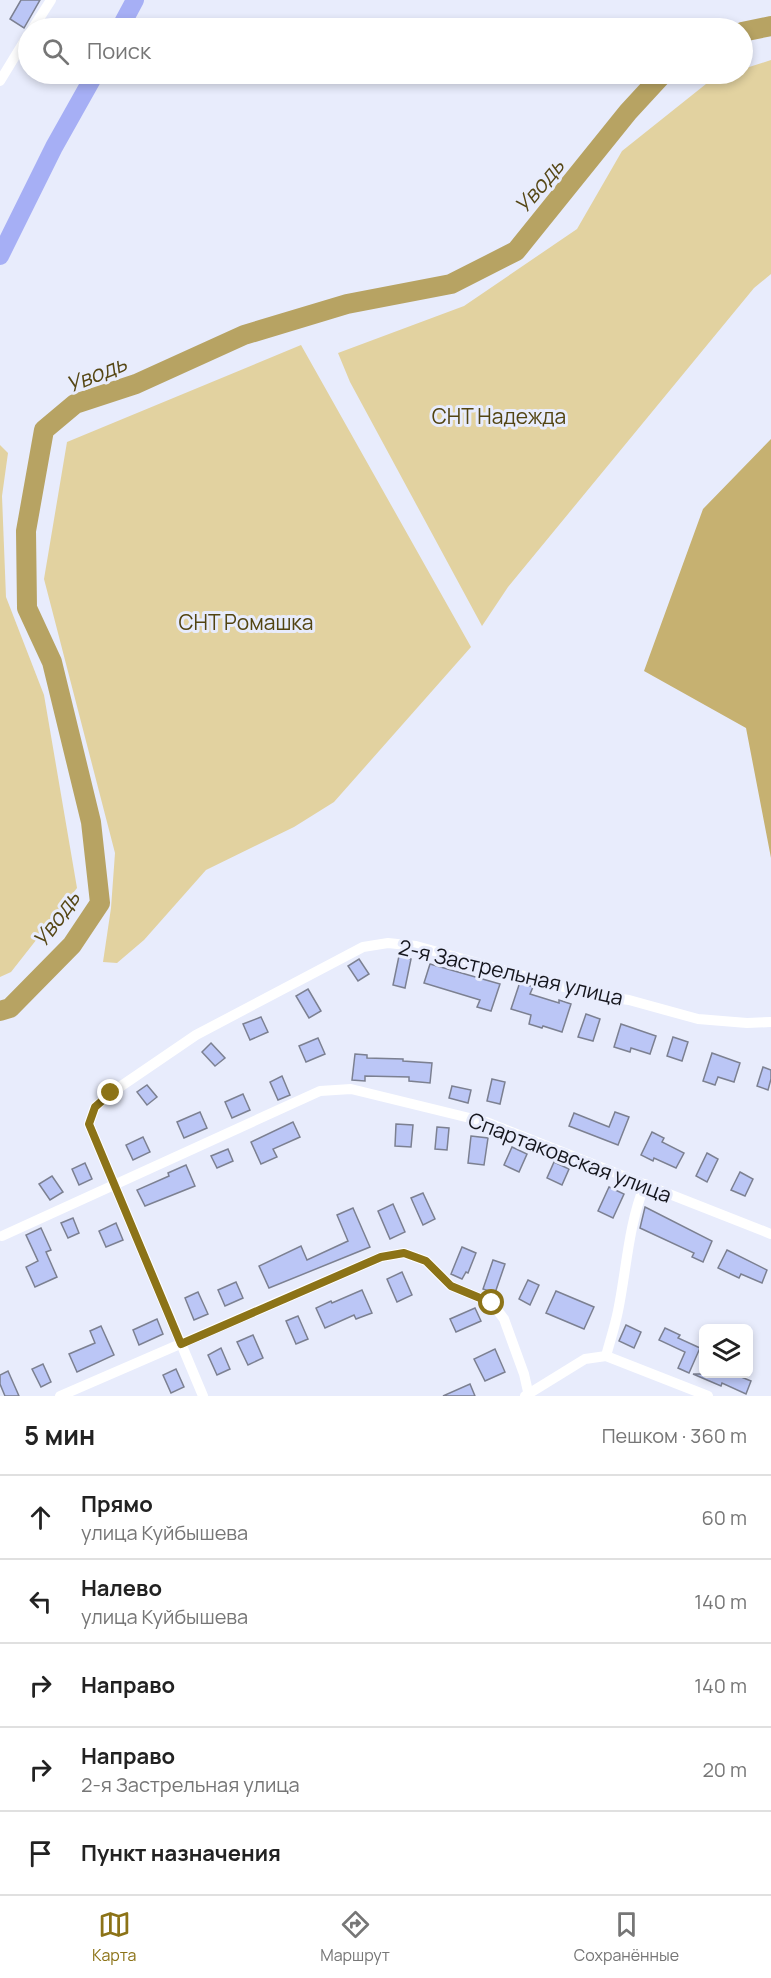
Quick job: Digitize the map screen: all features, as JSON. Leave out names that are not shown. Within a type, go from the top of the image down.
[{"type":"main road","points":[[125,18],[135,0]]},
{"type":"main road","points":[[0,256],[54,147],[89,84]]},
{"type":"street","points":[[39,18],[51,0]]},
{"type":"street","points":[[0,81],[18,51]]},
{"type":"street","name":"2-я Застрельная улица","points":[[114,1185],[89,1124],[95,1107],[111,1093],[196,1035],[363,947],[388,943],[416,946],[593,995],[629,1000],[698,1019],[747,1023],[771,1022]]},
{"type":"street","name":"Спартаковская улица","points":[[2,1236],[320,1091],[351,1089],[486,1122],[771,1234]]},
{"type":"street","points":[[606,1356],[618,1311],[635,1209],[645,1184]]},
{"type":"street","points":[[114,1185],[202,1396]]},
{"type":"street","points":[[60,1396],[381,1257],[404,1253],[426,1261],[451,1286],[492,1303],[504,1319],[524,1374],[527,1396],[585,1359],[606,1356],[708,1396]]},
{"type":"green space","name":"СНТ Надежда","points":[[771,60],[771,274],[754,288],[508,587],[482,626],[350,382],[338,353],[464,306],[577,229],[622,151],[706,84],[753,84],[753,66]]},
{"type":"green space","name":"СНТ Ромашка","points":[[301,345],[471,647],[334,802],[294,827],[206,870],[144,940],[117,963],[103,962],[111,908],[115,853],[44,579],[67,442]]},
{"type":"green space","points":[[0,445],[8,453],[2,496],[6,597],[44,695],[77,888],[11,972],[0,977]]},
{"type":"shaded area","points":[[771,439],[771,858],[746,728],[644,671],[703,509]]},
{"type":"building","points":[[21,0],[40,0],[30,18],[18,18],[18,24],[10,19]]},
{"type":"building","points":[[399,956],[411,959],[405,988],[393,985]]},
{"type":"building","points":[[359,959],[369,974],[358,981],[348,966]]},
{"type":"building","points":[[430,964],[500,984],[491,1011],[477,1007],[480,1000],[424,983]]},
{"type":"building","points":[[520,982],[533,987],[530,994],[559,1003],[559,1000],[571,1004],[562,1032],[529,1024],[531,1015],[511,1009]]},
{"type":"building","points":[[308,989],[321,1011],[309,1018],[296,996]]},
{"type":"building","points":[[586,1014],[600,1019],[593,1041],[578,1037]]},
{"type":"building","points":[[261,1017],[268,1032],[250,1040],[243,1024]]},
{"type":"building","points":[[621,1024],[656,1036],[650,1054],[631,1048],[630,1052],[614,1047]]},
{"type":"building","points":[[673,1037],[688,1042],[682,1061],[667,1056]]},
{"type":"building","points":[[318,1038],[325,1054],[306,1062],[299,1046]]},
{"type":"building","points":[[211,1043],[225,1058],[215,1066],[202,1052]]},
{"type":"building","points":[[712,1053],[740,1063],[734,1082],[718,1077],[715,1085],[703,1081]]},
{"type":"building","points":[[355,1054],[367,1055],[367,1058],[432,1063],[430,1083],[409,1081],[409,1077],[365,1076],[365,1081],[352,1080]]},
{"type":"building","points":[[763,1067],[771,1070],[768,1090],[757,1086]]},
{"type":"building","points":[[282,1076],[290,1095],[278,1100],[270,1082]]},
{"type":"building","points":[[492,1079],[505,1082],[500,1104],[487,1101]]},
{"type":"building","points":[[147,1085],[157,1097],[147,1105],[137,1092]]},
{"type":"building","points":[[452,1086],[471,1090],[468,1103],[449,1098]]},
{"type":"building","points":[[243,1094],[250,1110],[232,1118],[225,1102]]},
{"type":"building","points":[[200,1112],[207,1128],[184,1138],[177,1122]]},
{"type":"building","points":[[615,1112],[629,1117],[618,1145],[569,1126],[574,1113],[609,1127]]},
{"type":"building","points":[[293,1122],[300,1137],[273,1149],[277,1157],[261,1164],[251,1142]]},
{"type":"building","points":[[396,1124],[413,1125],[411,1147],[395,1146]]},
{"type":"building","points":[[437,1127],[449,1128],[447,1150],[435,1149]]},
{"type":"building","points":[[652,1132],[664,1138],[662,1142],[684,1153],[676,1168],[641,1155]]},
{"type":"building","points":[[471,1136],[488,1138],[484,1165],[468,1163]]},
{"type":"building","points":[[143,1137],[150,1152],[133,1160],[126,1145]]},
{"type":"building","points":[[512,1147],[527,1154],[519,1172],[504,1165]]},
{"type":"building","points":[[228,1149],[233,1161],[217,1168],[211,1156]]},
{"type":"building","points":[[707,1153],[718,1159],[707,1182],[696,1176]]},
{"type":"building","points":[[554,1162],[569,1169],[562,1185],[547,1178]]},
{"type":"building","points":[[85,1163],[92,1179],[79,1185],[72,1169]]},
{"type":"building","points":[[186,1165],[195,1186],[145,1206],[137,1190],[169,1176],[168,1173]]},
{"type":"building","points":[[740,1172],[753,1179],[745,1196],[731,1190]]},
{"type":"building","points":[[52,1176],[63,1192],[50,1200],[39,1184]]},
{"type":"building","points":[[609,1187],[624,1194],[613,1218],[598,1211]]},
{"type":"building","points":[[423,1193],[435,1219],[423,1225],[411,1198]]},
{"type":"building","points":[[393,1204],[405,1232],[390,1239],[378,1211]]},
{"type":"building","points":[[645,1207],[712,1241],[703,1262],[692,1257],[694,1253],[640,1228]]},
{"type":"building","points":[[353,1208],[370,1247],[269,1288],[259,1266],[301,1246],[307,1260],[348,1241],[337,1215]]},
{"type":"building","points":[[73,1218],[79,1233],[68,1238],[61,1223]]},
{"type":"building","points":[[116,1223],[123,1240],[106,1247],[99,1231]]},
{"type":"building","points":[[41,1228],[51,1250],[46,1252],[57,1277],[35,1287],[26,1267],[38,1261],[26,1235]]},
{"type":"building","points":[[462,1247],[476,1253],[468,1273],[466,1272],[462,1279],[451,1274]]},
{"type":"building","points":[[727,1250],[767,1270],[762,1283],[741,1274],[739,1278],[718,1268]]},
{"type":"building","points":[[493,1260],[505,1264],[495,1293],[483,1289]]},
{"type":"building","points":[[402,1272],[412,1295],[397,1302],[387,1279]]},
{"type":"building","points":[[528,1280],[539,1285],[530,1305],[519,1299]]},
{"type":"building","points":[[236,1282],[243,1298],[225,1306],[218,1290]]},
{"type":"building","points":[[362,1290],[372,1313],[356,1319],[354,1315],[325,1328],[316,1308]]},
{"type":"building","points":[[556,1291],[594,1307],[584,1329],[546,1313]]},
{"type":"building","points":[[198,1292],[208,1314],[194,1320],[185,1298]]},
{"type":"building","points":[[475,1308],[481,1321],[456,1332],[450,1319]]},
{"type":"building","points":[[298,1316],[308,1339],[296,1344],[286,1321]]},
{"type":"building","points":[[157,1319],[163,1334],[139,1345],[133,1330]]},
{"type":"building","points":[[626,1325],[641,1332],[634,1348],[619,1341]]},
{"type":"building","points":[[101,1326],[114,1355],[77,1372],[69,1354],[95,1343],[90,1331]]},
{"type":"building","points":[[665,1328],[680,1335],[678,1338],[699,1348],[689,1373],[678,1368],[685,1352],[659,1340]]},
{"type":"building","points":[[253,1335],[263,1358],[248,1365],[237,1342]]},
{"type":"building","points":[[221,1348],[230,1369],[217,1375],[208,1355]]},
{"type":"building","points":[[495,1349],[505,1372],[485,1381],[474,1359]]},
{"type":"building","points":[[43,1364],[51,1382],[41,1387],[32,1369]]},
{"type":"building","points":[[176,1369],[184,1387],[171,1393],[163,1375]]},
{"type":"building","points":[[8,1371],[19,1396],[5,1396],[0,1384],[0,1375]]},
{"type":"building","points":[[702,1378],[744,1378],[751,1381],[746,1394],[722,1383],[721,1386]]},
{"type":"building","points":[[470,1384],[475,1396],[443,1396]]},
{"type":"waterway","name":"Уводь","points":[[753,30],[771,26]]},
{"type":"waterway","name":"Уводь","points":[[0,1011],[10,1008],[72,945],[100,903],[91,822],[52,662],[27,608],[26,531],[44,430],[75,404],[136,384],[244,335],[347,304],[451,284],[516,251],[628,112],[654,84]]},
{"type":"route","points":[[111,1093],[95,1107],[89,1124],[181,1344],[381,1257],[404,1253],[426,1261],[451,1286],[492,1303]]}]
